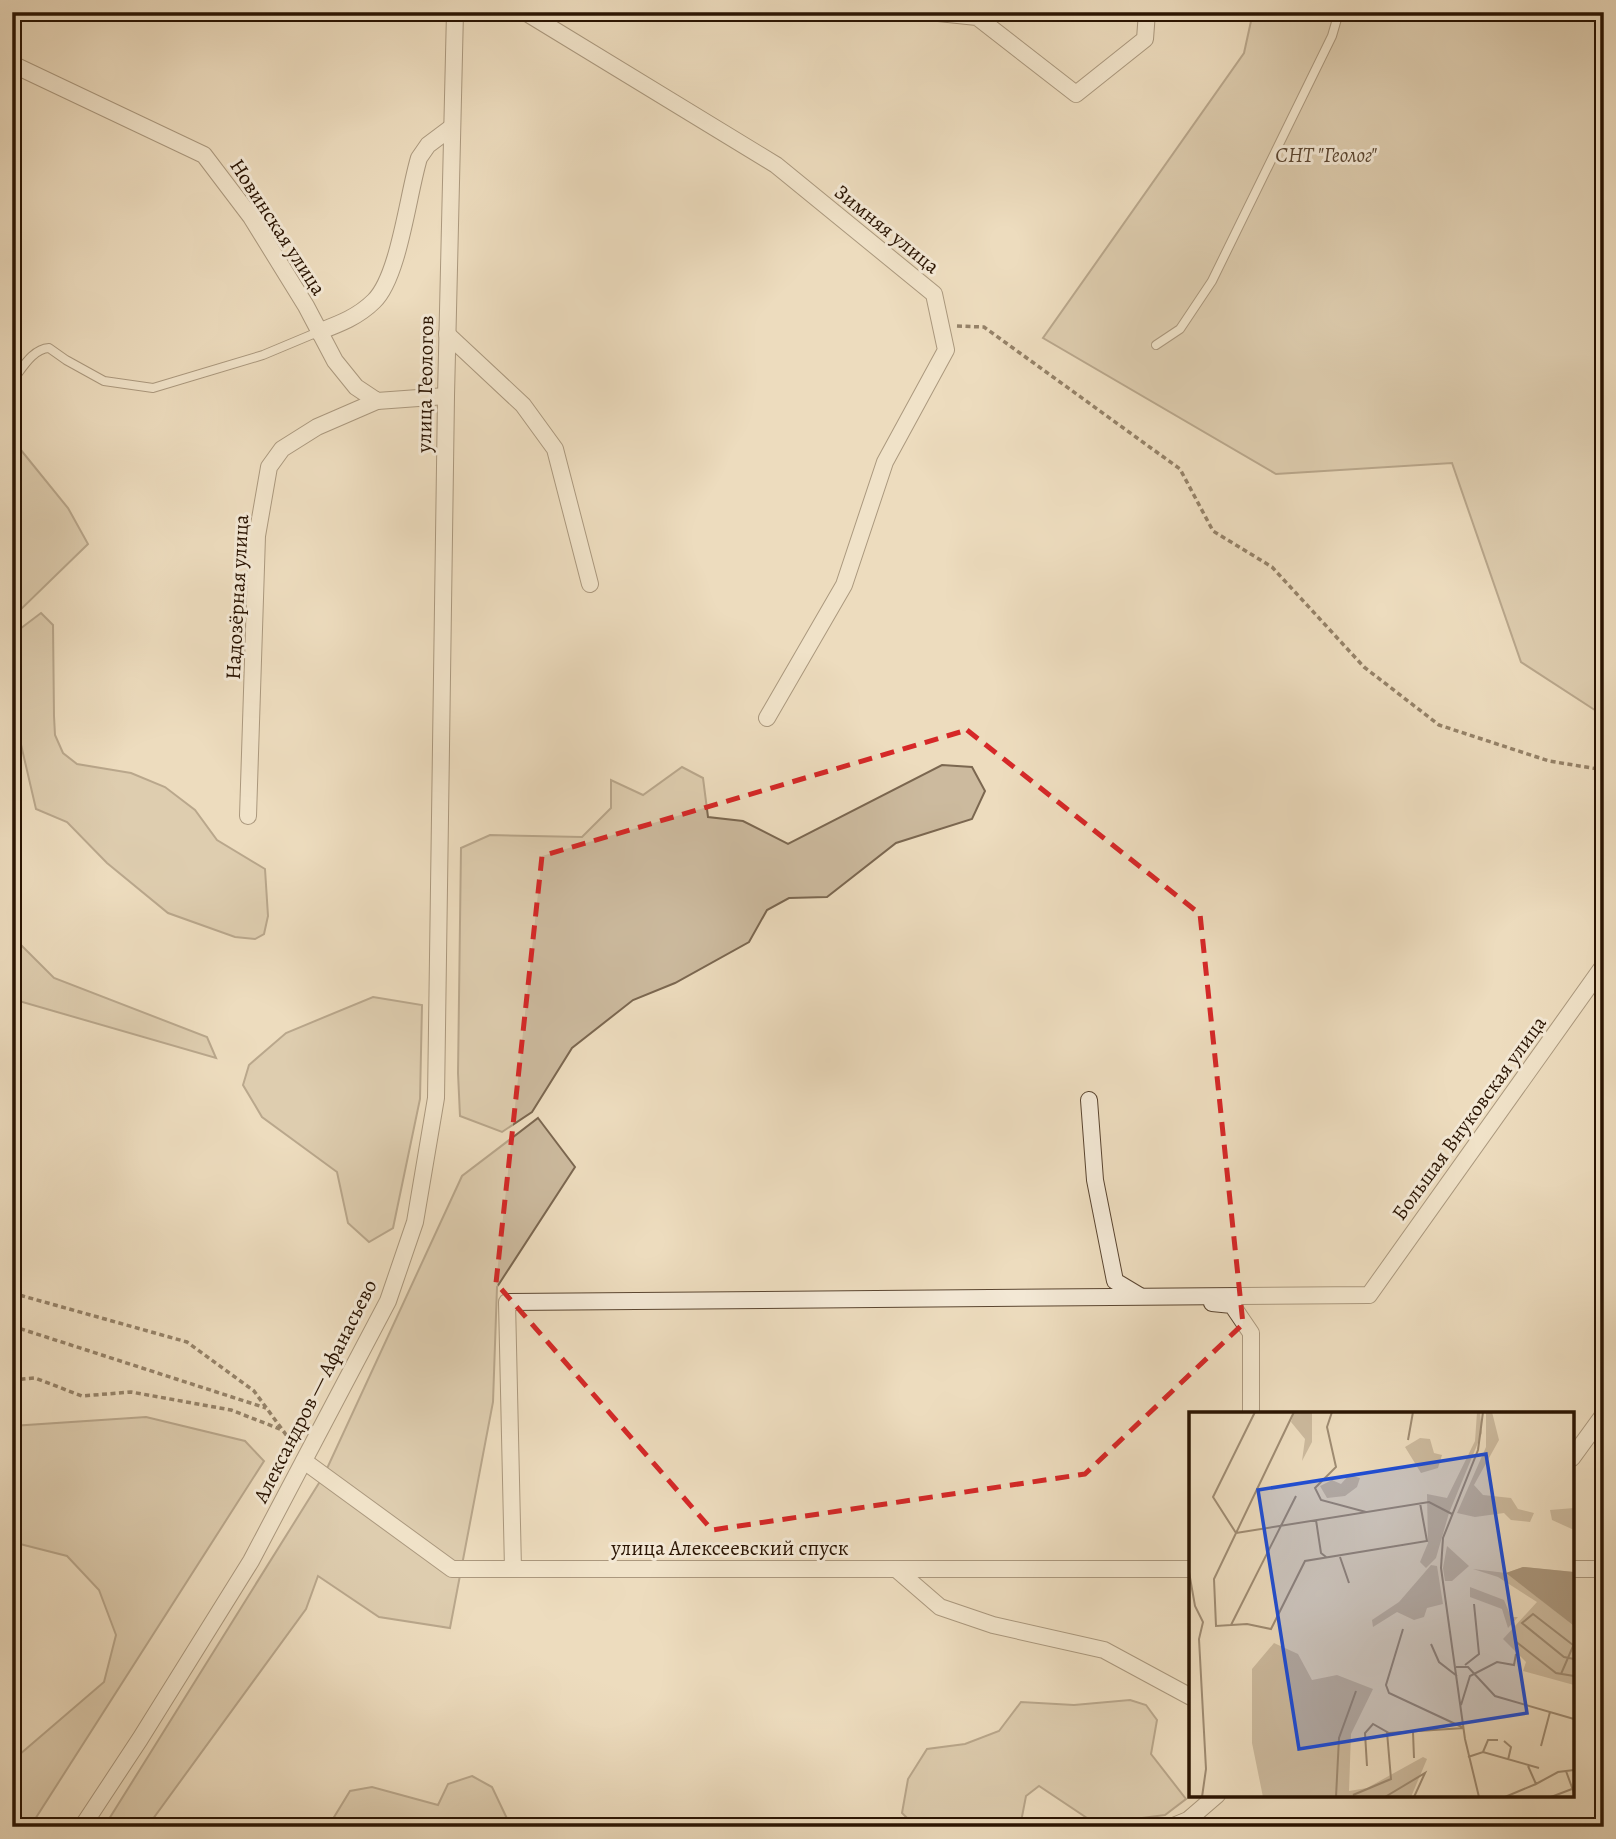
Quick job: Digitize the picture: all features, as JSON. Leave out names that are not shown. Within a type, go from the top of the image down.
[{"type":"street","name":"улица Геологов","points":[[440,757],[455,12]]},
{"type":"street","name":"Зимняя улица","points":[[525,12],[775,165],[934,294],[946,350],[885,462],[844,585],[767,719]]},
{"type":"street","points":[[929,12],[990,20],[1076,94],[1145,39],[1147,12]]},
{"type":"street","name":"Новинская улица","points":[[12,64],[204,155],[251,217],[306,306],[335,361],[356,387],[377,401]]},
{"type":"street","points":[[318,332],[353,318],[376,299],[393,267],[419,158],[428,145],[452,127]]},
{"type":"street","points":[[447,334],[523,405],[555,449],[590,583]]},
{"type":"street","points":[[377,401],[446,396]]},
{"type":"street","name":"Надозёрная улица","points":[[248,816],[257,536],[270,467],[282,449],[317,427],[377,401]]},
{"type":"street","name":"Александров — Афанасьево","points":[[82,1827],[251,1561],[388,1301],[415,1223],[436,1098],[440,757]]},
{"type":"street","name":"Большая Внуковская улица","points":[[1141,1296],[1369,1295],[1604,965]]},
{"type":"street","points":[[1089,1100],[1095,1180],[1115,1281],[1153,1304],[1199,1302],[1232,1305],[1251,1333],[1251,1412]]},
{"type":"street","points":[[513,1569],[507,1302],[1141,1296]]},
{"type":"street","points":[[1574,1455],[1604,1414]]},
{"type":"street","name":"улица Алексеевский спуск","points":[[304,1461],[452,1569],[1189,1569]]},
{"type":"street","points":[[896,1569],[940,1607],[993,1625],[1104,1650],[1189,1696]]},
{"type":"street","points":[[1574,1569],[1604,1569]]},
{"type":"street","points":[[1171,1827],[1188,1820],[1215,1797]]},
{"type":"lane","points":[[1156,345],[1180,329],[1212,281],[1332,36],[1339,12]]},
{"type":"lane","points":[[12,382],[41,348],[49,348],[104,381],[153,388],[263,355],[318,332]]},
{"type":"path","points":[[957,326],[984,327],[1180,468],[1213,531],[1272,568],[1364,667],[1438,724],[1549,761],[1604,770]]},
{"type":"path","points":[[12,1293],[187,1342],[254,1391],[304,1461]]},
{"type":"path","points":[[12,1326],[266,1408]]},
{"type":"path","points":[[12,1380],[35,1378],[82,1396],[131,1392],[231,1410],[282,1429]]},
{"type":"highlighted area","points":[[967,730],[1200,914],[1243,1324],[1085,1474],[712,1530],[496,1283],[542,856]]},
{"type":"green space","name":"СНТ \"Геолог\"","points":[[1253,12],[1604,12],[1604,716],[1521,662],[1452,463],[1276,474],[1043,338],[1244,53]]},
{"type":"green space","points":[[12,439],[68,508],[88,544],[12,618]]},
{"type":"green space","points":[[41,613],[53,625],[55,735],[63,753],[77,764],[131,773],[165,787],[195,810],[217,840],[265,869],[268,916],[264,934],[255,939],[235,937],[168,913],[107,863],[67,822],[36,809],[12,706],[12,635]]},
{"type":"green space","points":[[942,765],[972,767],[985,791],[972,819],[896,843],[827,897],[789,898],[767,910],[749,942],[675,983],[633,1000],[572,1048],[532,1112],[502,1132],[460,1116],[458,1073],[461,848],[490,835],[582,837],[611,808],[611,780],[643,795],[682,767],[703,778],[708,817],[743,821],[788,844]]},
{"type":"green space","points":[[12,936],[54,978],[207,1037],[216,1058],[12,999]]},
{"type":"green space","points":[[373,997],[422,1005],[420,1099],[393,1228],[369,1242],[348,1223],[337,1172],[262,1117],[243,1085],[249,1065],[286,1033]]},
{"type":"green space","points":[[538,1118],[575,1167],[497,1287],[493,1402],[450,1628],[379,1617],[318,1576],[306,1609],[147,1827],[104,1827],[324,1475],[462,1176]]},
{"type":"green space","points":[[146,1417],[245,1441],[264,1461],[30,1827],[12,1827],[12,1761],[104,1682],[116,1635],[99,1590],[67,1556],[12,1542],[12,1426]]},
{"type":"green space","points":[[1130,1700],[1146,1705],[1157,1720],[1151,1754],[1186,1799],[1165,1815],[1096,1824],[1039,1786],[1026,1796],[1020,1827],[932,1827],[913,1824],[902,1813],[908,1779],[927,1749],[965,1744],[999,1731],[1021,1702],[1074,1705]]},
{"type":"green space","points":[[472,1776],[492,1787],[511,1827],[328,1827],[350,1791],[372,1787],[438,1805],[448,1784]]}]
